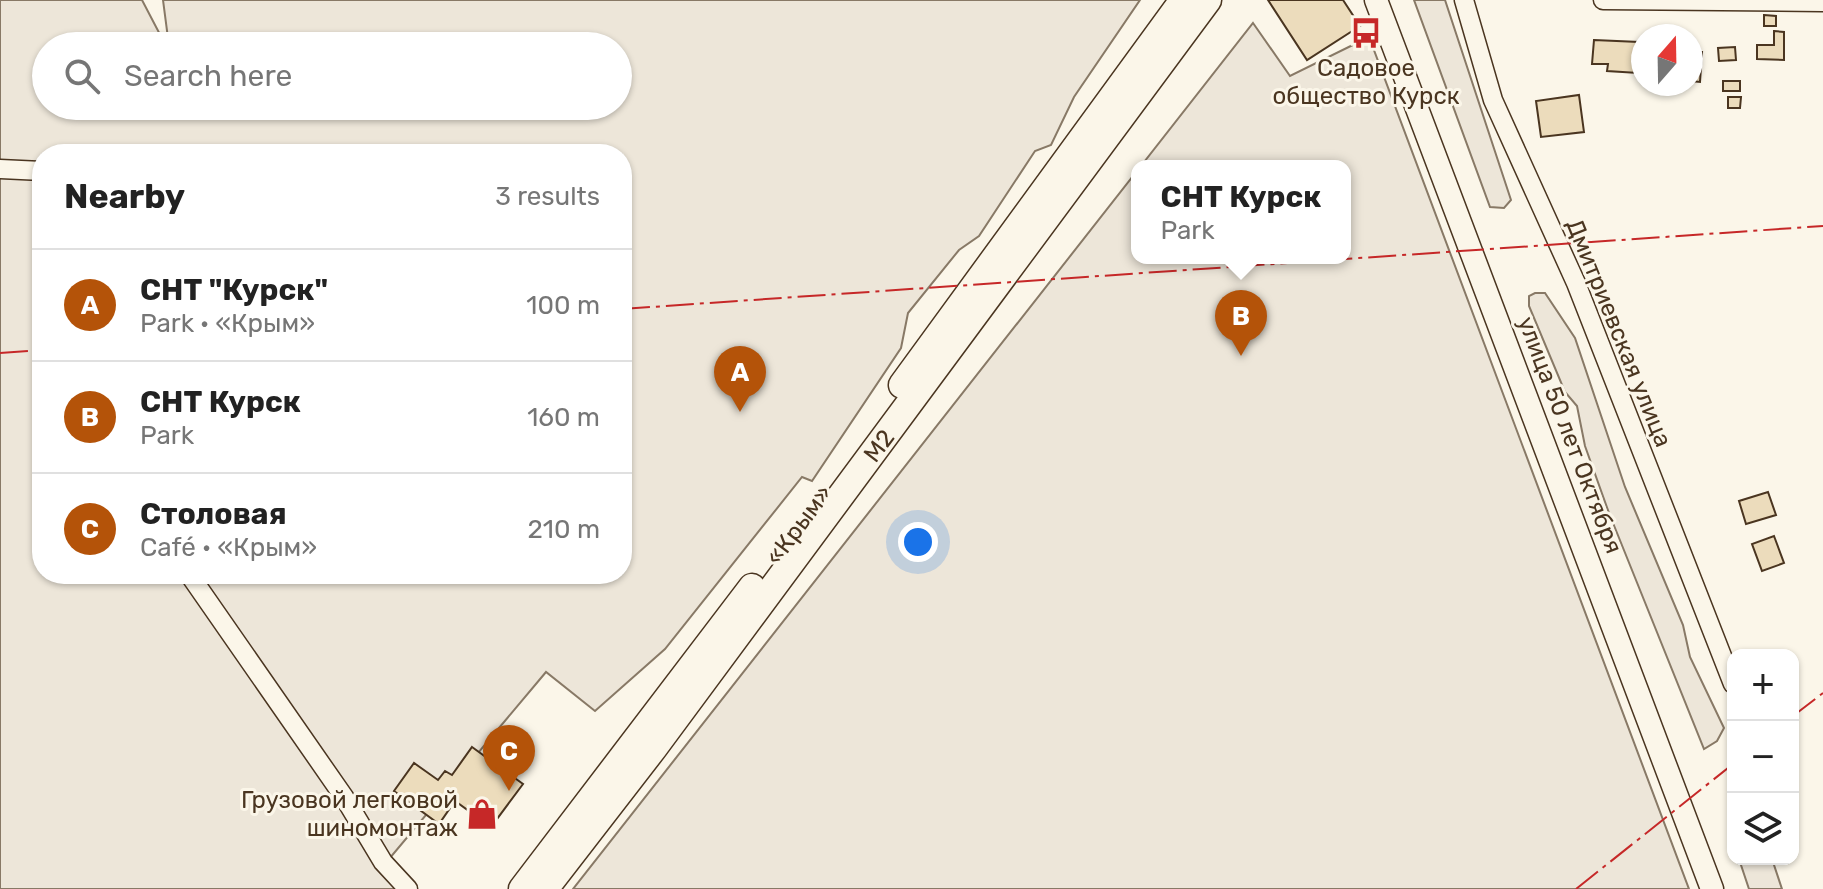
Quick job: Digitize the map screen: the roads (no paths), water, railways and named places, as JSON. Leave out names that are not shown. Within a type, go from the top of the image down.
[{"type":"highway","name":"«Крым»","points":[[522,889],[841,470],[1183,0]]},
{"type":"highway","name":"М2","points":[[545,889],[654,748],[1208,0]]},
{"type":"main road","name":"улица 50 лет Октября","points":[[1376,0],[1712,889]]},
{"type":"street","name":"Дмитриевская улица","points":[[1464,0],[1493,100],[1576,283],[1727,669]]},
{"type":"street","points":[[1603,0],[1823,2]]},
{"type":"street","points":[[0,169],[32,171]]},
{"type":"street","points":[[196,584],[336,785],[383,862],[408,889]]},
{"type":"place","name":"Садовое общество Курск","points":[[1366,33]]},
{"type":"place","name":"СНТ Курск","points":[[1241,356]]},
{"type":"place","name":"СНТ \"Курск\"","points":[[740,412]]},
{"type":"place","name":"Столовая","points":[[509,791]]},
{"type":"place","name":"Грузовой легковой шиномонтаж","points":[[482,814]]}]
